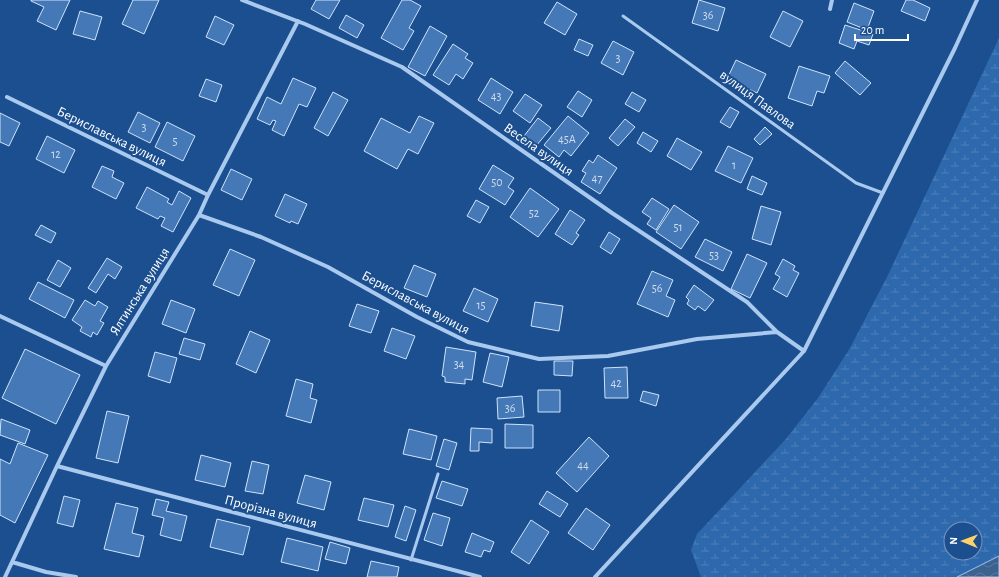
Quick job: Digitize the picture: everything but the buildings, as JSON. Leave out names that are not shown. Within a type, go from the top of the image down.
[{"type":"street","name":"Весела вулиця","points":[[242,0],[298,21],[402,67],[612,213],[747,302],[777,332],[804,352]]},
{"type":"street","points":[[830,9],[832,0]]},
{"type":"street","points":[[595,577],[804,352],[956,48],[977,0]]},
{"type":"street","name":"Ялтинська вулиця","points":[[5,577],[106,366],[199,215],[298,21]]},
{"type":"street","name":"Бериславська вулиця","points":[[7,97],[208,195]]},
{"type":"street","name":"Бериславська вулиця","points":[[199,215],[261,237],[328,267],[417,317],[468,342],[539,359],[608,356],[697,339],[777,332]]},
{"type":"street","points":[[0,316],[106,366]]},
{"type":"street","name":"Прорізна вулиця","points":[[57,466],[480,577]]},
{"type":"street","points":[[12,562],[46,572],[76,577]]},
{"type":"lane","name":"вулиця Павлова","points":[[623,16],[856,183],[883,193]]},
{"type":"lane","points":[[411,560],[438,474]]},
{"type":"green space","points":[[999,38],[999,556],[957,577],[701,577],[691,550],[697,534],[785,440],[818,398],[850,348],[888,275]]},
{"type":"water","points":[[999,556],[999,577],[957,577]]}]
